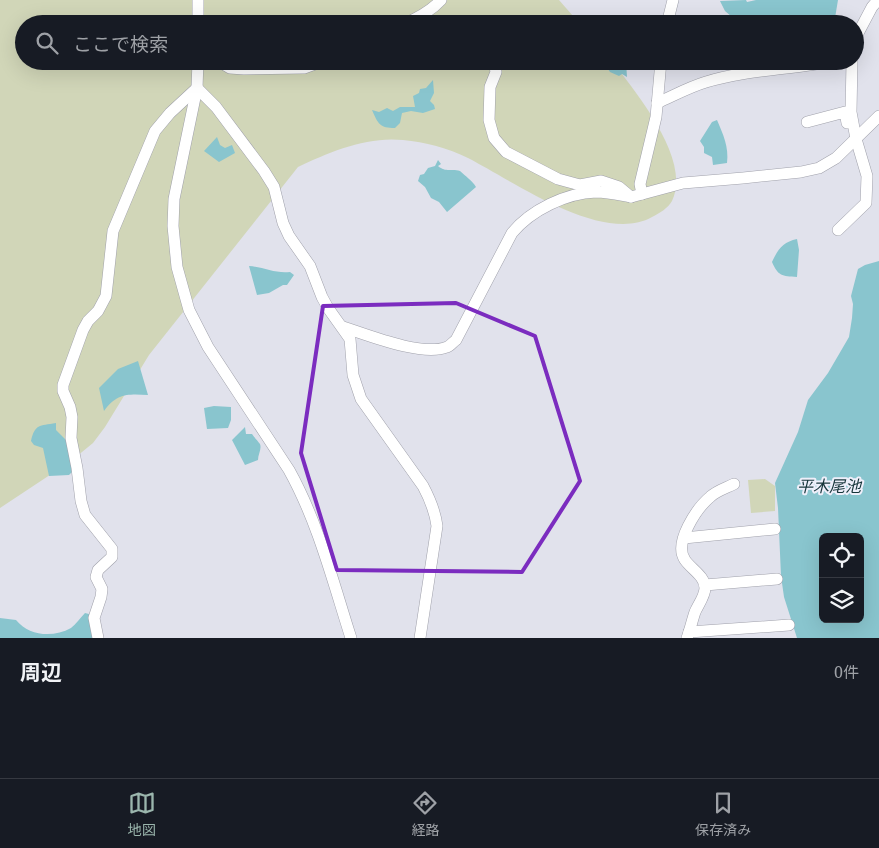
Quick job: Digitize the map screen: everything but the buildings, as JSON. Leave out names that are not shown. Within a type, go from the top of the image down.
[{"type":"street","points":[[198,0],[198,15]]},
{"type":"street","points":[[423,15],[441,0]]},
{"type":"street","points":[[668,15],[670,0]]},
{"type":"street","points":[[864,22],[872,6],[878,0]]},
{"type":"street","points":[[198,70],[198,88],[174,199],[174,252],[181,287],[189,310],[208,347],[289,470],[299,489],[314,527],[351,638]]},
{"type":"street","points":[[496,70],[490,87],[489,120],[494,138],[506,152],[558,179],[580,185],[602,181],[637,195]]},
{"type":"street","points":[[637,195],[644,162],[654,131],[660,70]]},
{"type":"street","points":[[657,103],[705,82],[765,70]]},
{"type":"street","points":[[852,70],[851,112],[853,142]]},
{"type":"street","points":[[198,88],[222,114],[264,170],[274,187],[283,223],[289,236],[310,266],[328,308],[350,338],[353,375],[361,398],[423,486],[435,512],[437,526],[420,638]]},
{"type":"street","points":[[98,638],[94,618],[102,597],[102,589],[96,577],[98,570],[112,557],[112,549],[85,515],[71,438],[72,417],[63,391],[63,384],[83,330],[98,311],[106,296],[113,231],[155,131],[170,113],[198,88]]},
{"type":"street","points":[[807,122],[845,112],[853,142],[867,176],[866,203],[838,230]]},
{"type":"street","points":[[343,327],[405,346],[434,350],[448,347],[456,340],[512,233],[533,214],[553,203],[573,196],[596,192],[637,195],[683,183],[801,172],[819,168],[836,158],[879,116]]},
{"type":"street","points":[[734,484],[711,495],[694,515],[684,538],[682,549],[684,559],[699,575],[705,585],[705,590],[688,635],[789,625]]},
{"type":"street","points":[[684,538],[775,529]]},
{"type":"street","points":[[705,585],[777,578]]},
{"type":"highlighted area","points":[[456,303],[535,336],[580,481],[522,572],[337,570],[301,453],[323,306]]},
{"type":"green space","points":[[0,0],[559,0],[572,15],[15,15],[15,70],[619,70],[659,127],[674,166],[676,184],[672,201],[664,210],[652,217],[632,223],[609,223],[584,217],[558,207],[468,158],[444,148],[428,144],[403,140],[376,140],[349,146],[298,167],[149,355],[105,427],[93,443],[71,461],[0,508]]},
{"type":"green space","points":[[765,479],[775,486],[775,511],[751,513],[748,480]]},
{"type":"water","points":[[838,0],[836,15],[730,15],[725,11],[720,1]]},
{"type":"water","points":[[609,70],[627,70],[627,77],[622,74],[619,76]]},
{"type":"water","points":[[433,80],[434,93],[430,101],[435,109],[423,113],[411,111],[402,113],[400,123],[395,128],[383,126],[378,122],[372,110],[379,112],[387,108],[393,111],[400,107],[415,107],[413,96],[419,93],[420,89],[426,88]]},
{"type":"water","points":[[717,120],[726,146],[727,163],[713,165],[712,157],[704,153],[704,147],[700,141],[712,122]]},
{"type":"water","points":[[217,137],[220,145],[225,148],[232,145],[235,153],[219,162],[204,151]]},
{"type":"water","points":[[438,160],[441,164],[438,166],[446,170],[460,171],[476,187],[447,212],[439,202],[431,198],[425,187],[418,181],[420,175],[424,174],[428,168],[435,166]]},
{"type":"water","points":[[797,239],[799,250],[797,277],[781,274],[776,270],[772,262],[776,253],[788,242]]},
{"type":"water","name":"平木尾池","points":[[879,261],[879,638],[797,638],[784,597],[781,576],[775,483],[798,432],[808,400],[828,373],[849,337],[853,304],[851,296],[858,269]]},
{"type":"water","points":[[249,266],[290,272],[294,275],[287,285],[283,285],[269,293],[257,295]]},
{"type":"water","points":[[138,361],[148,395],[123,396],[114,401],[104,411],[99,388],[118,369]]},
{"type":"water","points":[[214,406],[231,407],[231,420],[228,428],[207,429],[204,408]]},
{"type":"water","points":[[56,423],[56,430],[68,442],[73,471],[69,475],[49,476],[43,448],[34,445],[31,441],[36,429]]},
{"type":"water","points":[[245,427],[246,434],[252,434],[261,448],[258,460],[245,465],[232,440]]},
{"type":"water","points":[[85,613],[89,614],[93,638],[0,638],[0,618],[16,620],[34,632],[49,634],[71,628]]}]
